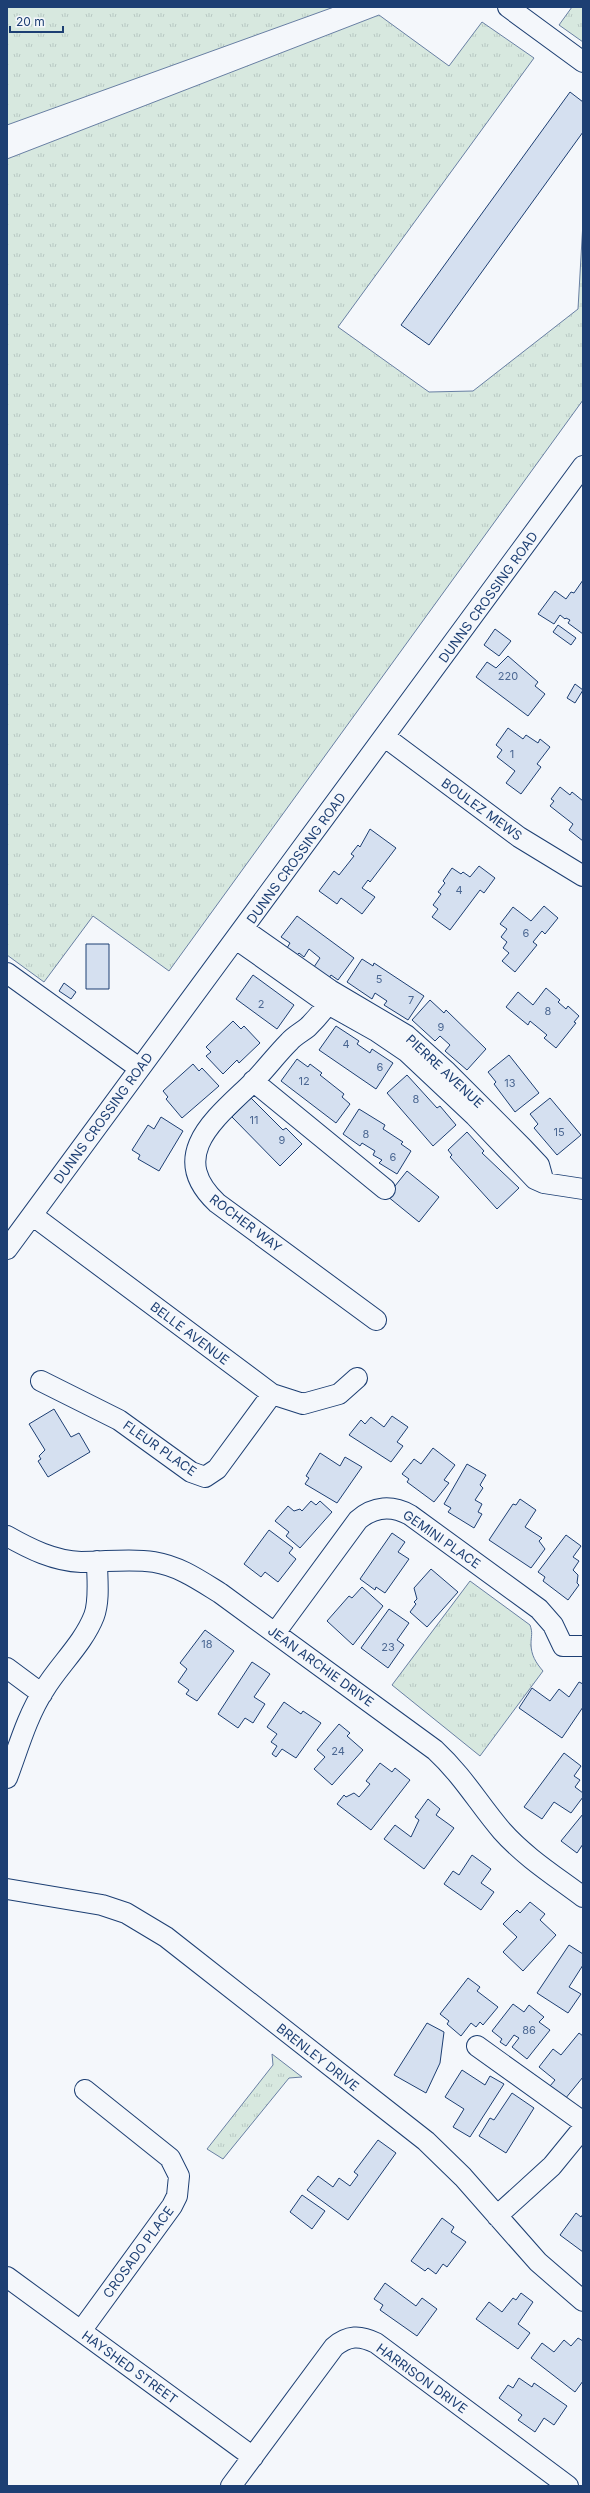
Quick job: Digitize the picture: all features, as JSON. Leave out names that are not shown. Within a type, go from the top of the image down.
[{"type":"street","points":[[508,7],[583,62]]},
{"type":"street","name":"DUNNS CROSSING ROAD","points":[[7,1249],[583,466]]},
{"type":"street","name":"BOULEZ MEWS","points":[[385,737],[519,836],[583,876]]},
{"type":"street","name":"PIERRE AVENUE","points":[[240,934],[407,1052],[475,1116],[535,1179],[544,1184],[583,1189]]},
{"type":"street","points":[[7,973],[139,1068]]},
{"type":"street","name":"ROCHER WAY","points":[[332,999],[314,1021],[289,1042],[253,1081],[225,1107],[203,1134],[197,1149],[195,1163],[197,1178],[204,1191],[217,1203],[376,1320]]},
{"type":"street","points":[[253,1081],[385,1189]]},
{"type":"street","name":"BELLE AVENUE","points":[[32,1215],[272,1394],[303,1404],[339,1394],[357,1378]]},
{"type":"street","name":"FLEUR PLACE","points":[[41,1381],[119,1420],[191,1472],[205,1477],[217,1468],[272,1394]]},
{"type":"street","name":"GEMINI PLACE","points":[[275,1633],[358,1520],[374,1510],[393,1508],[410,1515],[539,1609],[553,1625],[563,1646],[583,1646]]},
{"type":"street","name":"JEAN ARCHIE DRIVE","points":[[7,1536],[26,1547],[52,1557],[79,1562],[133,1560],[170,1566],[189,1574],[220,1593],[435,1750],[460,1774],[502,1830],[514,1843],[583,1897]]},
{"type":"street","points":[[7,1778],[31,1714],[42,1694],[87,1630],[94,1615],[97,1595],[97,1561]]},
{"type":"street","points":[[7,1668],[42,1694]]},
{"type":"street","name":"BRENLEY DRIVE","points":[[7,1889],[102,1905],[126,1913],[166,1937],[426,2141],[463,2177],[538,2262],[583,2301]]},
{"type":"street","points":[[477,2046],[583,2122]]},
{"type":"street","name":"CROSADO PLACE","points":[[81,2331],[172,2206],[179,2186],[179,2176],[170,2158],[85,2090]]},
{"type":"street","points":[[498,2216],[552,2166],[583,2128]]},
{"type":"street","name":"HAYSHED STREET","points":[[7,2277],[253,2457]]},
{"type":"street","name":"HARRISON DRIVE","points":[[231,2486],[334,2347],[341,2341],[357,2336],[376,2343],[568,2486]]},
{"type":"green space","points":[[7,7],[334,7],[7,125]]},
{"type":"green space","points":[[572,7],[583,7],[583,42],[559,25]]},
{"type":"green space","points":[[379,15],[449,66],[482,22],[534,58],[338,327],[429,392],[473,391],[578,309],[583,222],[583,400],[169,971],[93,916],[44,982],[7,955],[7,159]]},
{"type":"green space","points":[[470,1581],[530,1625],[532,1632],[532,1652],[536,1662],[543,1671],[480,1756],[392,1685]]},
{"type":"green space","points":[[272,2054],[302,2077],[289,2078],[223,2159],[207,2149],[273,2065]]},
{"type":"building","points":[[570,92],[583,102],[583,132],[429,345],[401,325]]},
{"type":"building","points":[[583,580],[583,634],[568,623],[570,620],[565,619],[560,615],[554,624],[538,614],[555,591],[566,599],[571,592],[574,593]]},
{"type":"building","points":[[558,625],[576,638],[571,645],[553,632]]},
{"type":"building","points":[[495,629],[511,641],[499,656],[484,645]]},
{"type":"building","points":[[508,656],[538,682],[535,686],[545,694],[528,716],[476,677],[487,662],[496,668]]},
{"type":"building","points":[[575,684],[583,690],[575,703],[567,698]]},
{"type":"building","points":[[508,728],[523,739],[526,735],[538,743],[540,739],[550,747],[537,764],[541,767],[521,794],[506,783],[515,771],[497,757],[502,750],[496,745]]},
{"type":"building","points":[[560,787],[570,795],[572,792],[583,801],[583,841],[569,830],[573,824],[550,806],[554,801],[551,799]]},
{"type":"building","points":[[370,829],[396,848],[370,882],[368,880],[362,888],[375,897],[362,914],[341,898],[337,904],[319,891],[334,871],[339,875],[354,856],[351,854],[358,845],[360,847]]},
{"type":"building","points":[[479,866],[495,878],[484,893],[480,890],[450,930],[432,917],[438,909],[433,905],[441,894],[438,892],[445,883],[443,881],[452,868],[461,874],[463,872],[470,877]]},
{"type":"building","points":[[544,906],[558,918],[545,934],[542,931],[533,942],[537,945],[515,972],[502,961],[509,953],[503,948],[507,942],[501,937],[507,929],[500,924],[513,907],[531,921]]},
{"type":"building","points":[[297,916],[354,958],[338,980],[331,975],[329,978],[314,967],[320,958],[309,949],[304,957],[299,953],[297,955],[287,948],[290,943],[281,937]]},
{"type":"building","points":[[86,944],[109,944],[109,989],[86,989]]},
{"type":"building","points":[[362,959],[373,966],[374,963],[424,996],[408,1020],[384,1005],[387,1001],[375,993],[372,999],[347,982]]},
{"type":"building","points":[[253,975],[294,1005],[277,1029],[236,999]]},
{"type":"building","points":[[64,983],[76,992],[71,999],[59,991]]},
{"type":"building","points":[[546,988],[560,1000],[558,1002],[566,1009],[568,1006],[579,1016],[574,1022],[576,1023],[556,1048],[544,1038],[547,1035],[530,1021],[528,1025],[506,1007],[518,992],[533,1005]]},
{"type":"building","points":[[430,1000],[444,1013],[446,1010],[486,1049],[467,1070],[445,1051],[450,1045],[440,1036],[435,1041],[412,1020]]},
{"type":"building","points":[[233,1021],[241,1029],[244,1026],[260,1043],[239,1063],[237,1060],[223,1074],[206,1056],[211,1052],[206,1047]]},
{"type":"building","points":[[336,1026],[359,1041],[357,1044],[370,1053],[372,1049],[393,1063],[376,1089],[319,1050]]},
{"type":"building","points":[[509,1055],[539,1093],[515,1112],[494,1084],[496,1082],[488,1072]]},
{"type":"building","points":[[297,1059],[308,1067],[310,1064],[322,1073],[320,1075],[344,1094],[342,1097],[350,1104],[336,1123],[281,1081]]},
{"type":"building","points":[[193,1064],[199,1071],[202,1068],[219,1086],[182,1118],[166,1099],[168,1097],[163,1091]]},
{"type":"building","points":[[407,1075],[437,1108],[440,1106],[456,1125],[433,1146],[387,1093]]},
{"type":"building","points":[[251,1098],[283,1130],[286,1128],[302,1144],[280,1166],[232,1117]]},
{"type":"building","points":[[550,1098],[581,1135],[557,1155],[534,1128],[538,1124],[530,1114]]},
{"type":"building","points":[[359,1109],[385,1125],[383,1129],[403,1142],[401,1144],[411,1151],[397,1174],[379,1163],[382,1160],[373,1155],[375,1151],[362,1143],[360,1146],[343,1134]]},
{"type":"building","points":[[161,1117],[183,1131],[159,1171],[138,1159],[140,1155],[132,1150],[148,1125],[154,1129]]},
{"type":"building","points":[[467,1132],[484,1151],[482,1153],[519,1188],[497,1209],[450,1157],[452,1155],[448,1150]]},
{"type":"building","points":[[407,1171],[439,1197],[419,1222],[387,1196]]},
{"type":"building","points":[[54,1409],[71,1437],[79,1433],[90,1452],[48,1477],[38,1461],[41,1459],[39,1456],[45,1450],[29,1424]]},
{"type":"building","points":[[392,1416],[408,1427],[397,1442],[403,1446],[391,1462],[349,1435],[361,1420],[365,1424],[371,1417],[384,1427]]},
{"type":"building","points":[[433,1448],[455,1465],[444,1480],[449,1483],[434,1502],[407,1482],[409,1479],[402,1474],[414,1459],[421,1464]]},
{"type":"building","points":[[320,1453],[340,1466],[345,1457],[362,1467],[337,1503],[305,1484],[309,1478],[306,1476]]},
{"type":"building","points":[[467,1464],[486,1475],[480,1485],[483,1488],[475,1500],[482,1504],[478,1512],[482,1514],[474,1528],[448,1512],[451,1508],[444,1504]]},
{"type":"building","points":[[520,1499],[536,1510],[525,1527],[542,1538],[539,1541],[545,1549],[531,1568],[489,1540],[513,1504],[516,1505]]},
{"type":"building","points":[[311,1501],[316,1505],[320,1501],[332,1512],[300,1548],[286,1536],[289,1532],[275,1521],[288,1506],[294,1511],[300,1509],[302,1511]]},
{"type":"building","points":[[269,1530],[293,1548],[289,1553],[296,1559],[278,1582],[265,1572],[261,1577],[244,1564]]},
{"type":"building","points":[[392,1533],[405,1542],[398,1552],[409,1559],[385,1593],[376,1587],[375,1590],[360,1579]]},
{"type":"building","points":[[566,1535],[581,1546],[573,1557],[579,1561],[573,1570],[578,1575],[577,1583],[579,1585],[568,1600],[543,1581],[545,1577],[538,1572]]},
{"type":"building","points":[[431,1569],[458,1592],[427,1627],[410,1612],[416,1604],[414,1602],[417,1599],[414,1588]]},
{"type":"building","points":[[362,1587],[383,1606],[353,1645],[327,1621],[349,1596],[352,1598]]},
{"type":"building","points":[[389,1609],[409,1623],[397,1640],[404,1645],[388,1668],[361,1648]]},
{"type":"building","points":[[205,1630],[234,1651],[197,1701],[186,1694],[189,1690],[178,1682],[187,1669],[180,1663]]},
{"type":"building","points":[[252,1662],[270,1674],[254,1697],[265,1704],[253,1723],[245,1718],[238,1728],[218,1714]]},
{"type":"building","points":[[579,1682],[583,1684],[583,1707],[562,1738],[519,1708],[532,1688],[550,1701],[559,1689],[569,1697]]},
{"type":"building","points":[[284,1702],[301,1714],[303,1711],[321,1723],[296,1758],[282,1749],[276,1757],[272,1754],[277,1746],[271,1742],[277,1734],[267,1727]]},
{"type":"building","points":[[339,1724],[350,1733],[347,1736],[363,1750],[332,1785],[314,1769],[325,1757],[317,1750]]},
{"type":"building","points":[[564,1753],[581,1766],[574,1776],[580,1780],[575,1787],[583,1793],[583,1797],[571,1813],[554,1802],[542,1819],[524,1807]]},
{"type":"building","points":[[380,1763],[392,1772],[395,1768],[410,1780],[371,1830],[337,1804],[344,1795],[346,1797],[354,1793],[359,1797],[370,1784],[366,1781]]},
{"type":"building","points":[[428,1799],[440,1809],[436,1815],[454,1828],[424,1869],[384,1839],[395,1825],[411,1837],[419,1820],[415,1817]]},
{"type":"building","points":[[583,1814],[583,1844],[577,1853],[561,1841]]},
{"type":"building","points":[[472,1855],[491,1869],[481,1883],[494,1892],[481,1910],[444,1884],[453,1871],[459,1875]]},
{"type":"building","points":[[530,1902],[545,1914],[540,1920],[556,1935],[523,1971],[503,1952],[517,1937],[503,1924],[517,1910],[520,1913]]},
{"type":"building","points":[[569,1945],[583,1954],[583,1965],[569,1987],[581,1994],[568,2013],[537,1993]]},
{"type":"building","points":[[468,1978],[480,1987],[477,1991],[498,2007],[483,2025],[480,2022],[476,2027],[471,2023],[461,2036],[447,2024],[449,2021],[440,2014]]},
{"type":"building","points":[[513,2004],[524,2012],[529,2005],[544,2017],[539,2022],[550,2030],[527,2059],[512,2047],[519,2038],[514,2035],[506,2046],[500,2042],[502,2039],[492,2031]]},
{"type":"building","points":[[427,2023],[444,2032],[440,2063],[426,2093],[394,2075]]},
{"type":"building","points":[[579,2033],[583,2036],[583,2077],[565,2099],[550,2086],[555,2080],[539,2067],[553,2049],[561,2055]]},
{"type":"building","points":[[462,2070],[485,2085],[490,2076],[504,2084],[470,2137],[453,2127],[464,2109],[445,2097]]},
{"type":"building","points":[[512,2093],[534,2108],[506,2153],[479,2136],[490,2118],[494,2120]]},
{"type":"building","points":[[378,2140],[396,2153],[348,2220],[307,2190],[318,2176],[333,2187],[339,2178],[350,2186],[358,2175],[354,2172]]},
{"type":"building","points":[[302,2195],[325,2211],[312,2229],[290,2212]]},
{"type":"building","points":[[576,2213],[581,2217],[583,2214],[583,2252],[560,2235]]},
{"type":"building","points":[[442,2218],[454,2227],[451,2232],[466,2242],[447,2267],[443,2264],[436,2274],[428,2268],[425,2271],[411,2261]]},
{"type":"building","points":[[385,2283],[416,2306],[422,2298],[437,2309],[417,2336],[380,2310],[383,2305],[374,2299]]},
{"type":"building","points":[[521,2293],[533,2302],[518,2324],[530,2333],[518,2349],[476,2319],[489,2302],[502,2312],[513,2298],[516,2300]]},
{"type":"building","points":[[578,2338],[583,2341],[583,2381],[575,2392],[531,2358],[542,2343],[554,2352],[564,2340],[571,2346]]},
{"type":"building","points":[[519,2378],[532,2387],[534,2383],[567,2406],[554,2425],[544,2418],[535,2432],[518,2420],[522,2415],[499,2398],[508,2385],[513,2388]]}]
